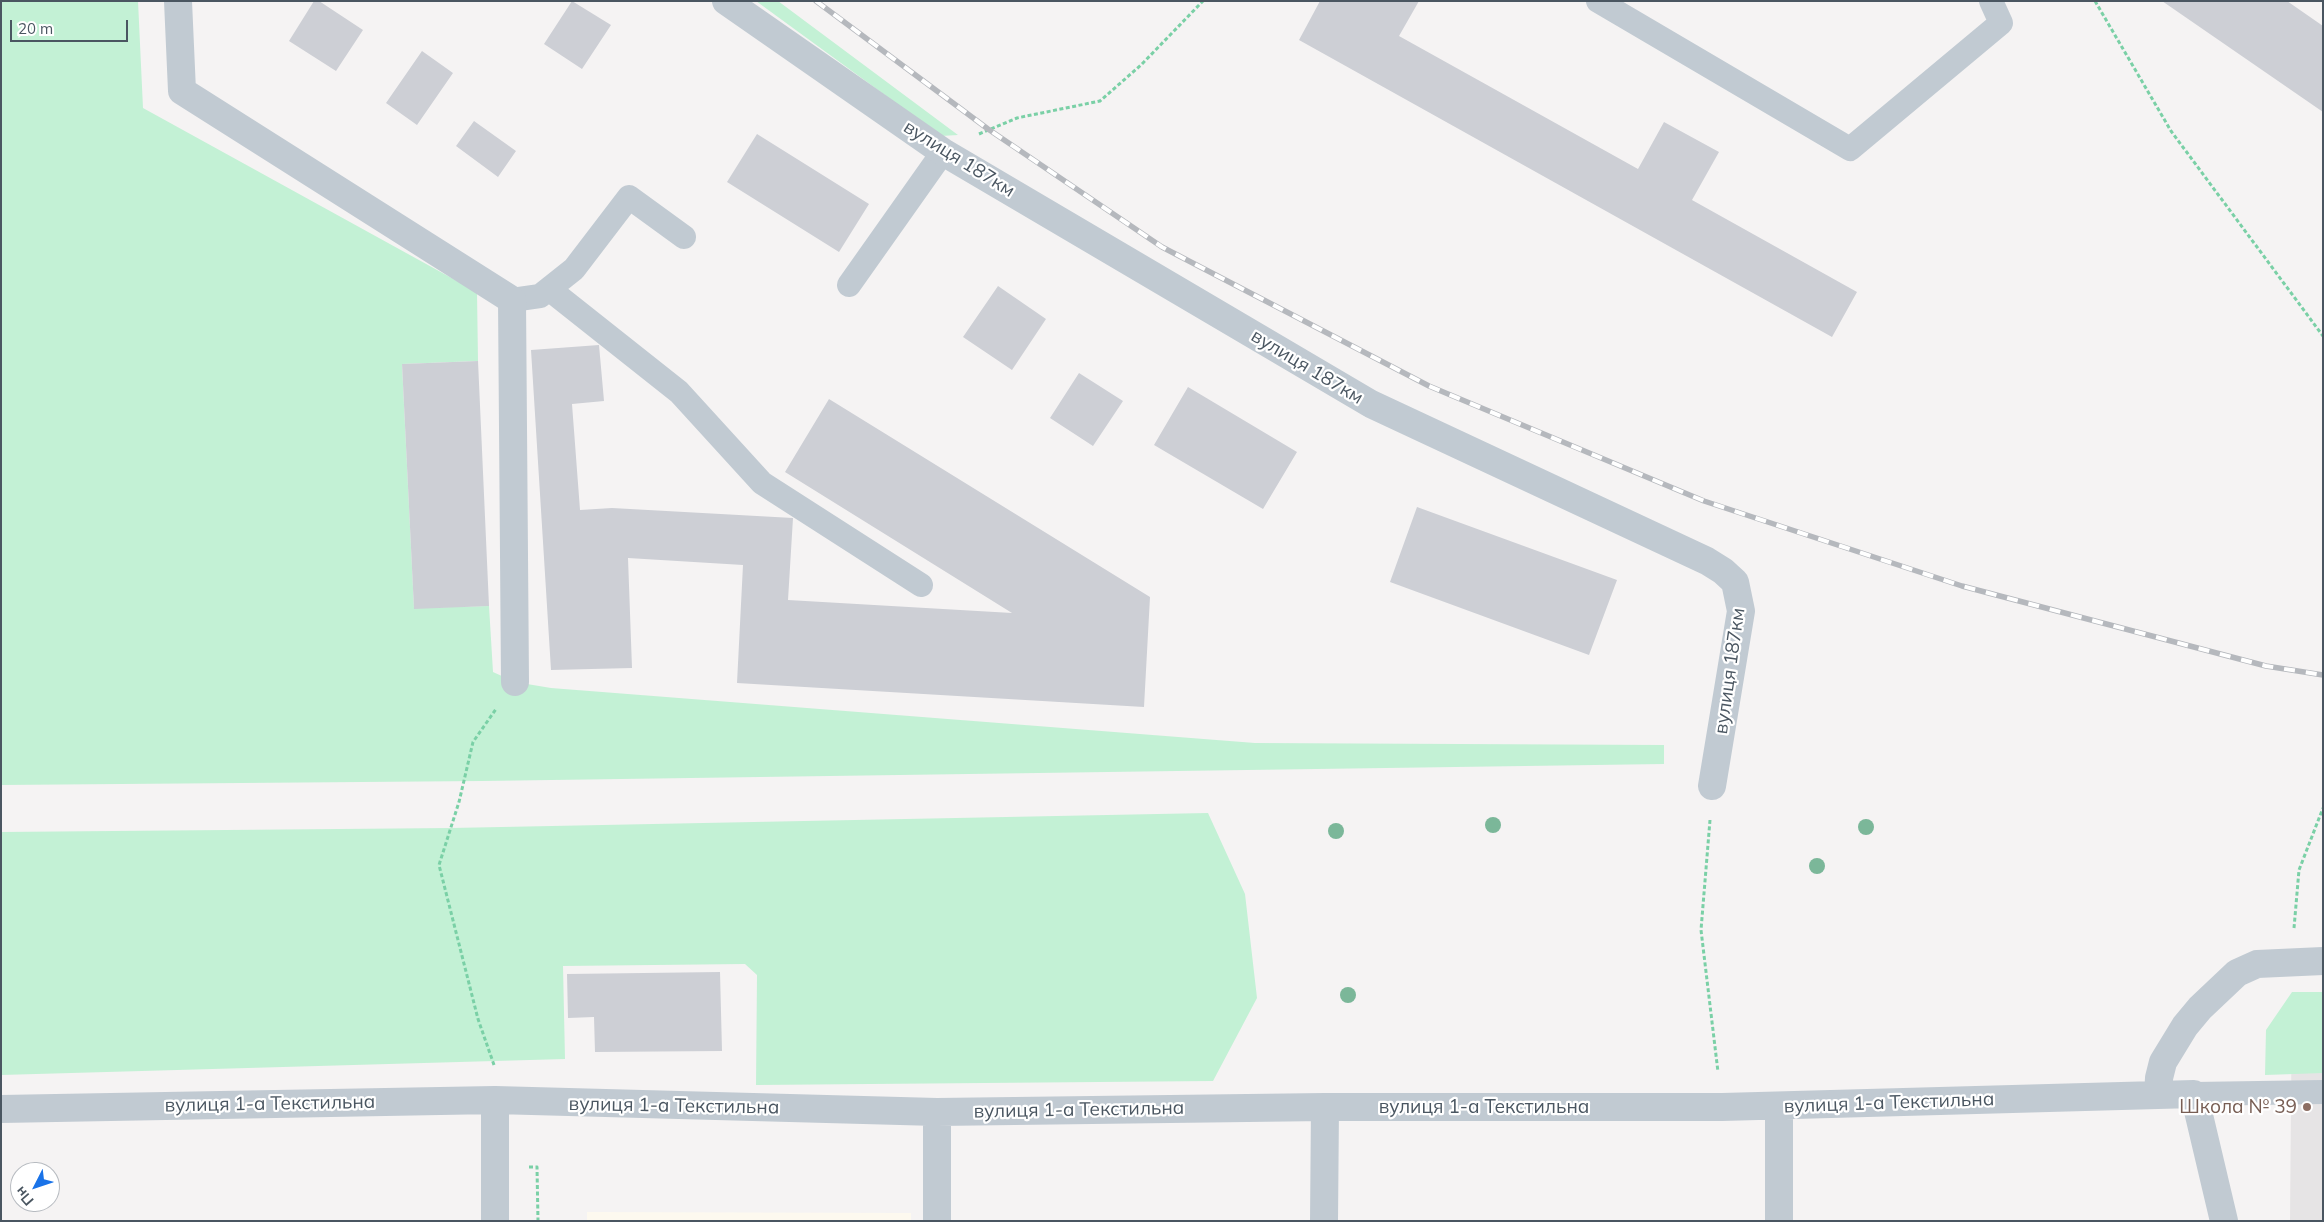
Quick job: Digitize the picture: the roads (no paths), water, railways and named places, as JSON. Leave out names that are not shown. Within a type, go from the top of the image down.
[{"type":"street","points":[[178,1],[182,90],[512,300],[515,682]]},
{"type":"street","name":"вулиця 187км","points":[[726,1],[944,152],[1372,404],[1707,561],[1723,572],[1735,582],[1741,611],[1712,786]]},
{"type":"street","points":[[2158,1094],[2159,1078],[2164,1062],[2185,1026],[2221,987],[2237,973],[2258,964],[2323,960]]},
{"type":"street","points":[[2194,1094],[2224,1221]]},
{"type":"street","name":"вулиця 1-а Текстильна","points":[[1,1109],[501,1101],[936,1112],[1324,1107],[1722,1107],[2194,1094]]},
{"type":"street","points":[[495,1221],[501,1101]]},
{"type":"street","points":[[1779,1106],[1780,1221]]},
{"type":"street","points":[[1324,1107],[1324,1221]]},
{"type":"street","points":[[936,1112],[937,1221]]},
{"type":"lane","points":[[1598,1],[1850,149],[2001,23],[1991,1]]},
{"type":"lane","points":[[848,285],[944,152]]},
{"type":"lane","points":[[512,300],[540,296],[574,269],[629,198],[684,237]]},
{"type":"lane","points":[[550,289],[680,392],[762,483],[921,585]]},
{"type":"lane","points":[[2194,1094],[2323,1092]]},
{"type":"railway","points":[[816,1],[988,129],[1162,247],[1429,386],[1704,501],[1962,586],[2266,666],[2323,675]]},
{"type":"place","name":"Школа № 39","points":[[2307,1107]]}]
